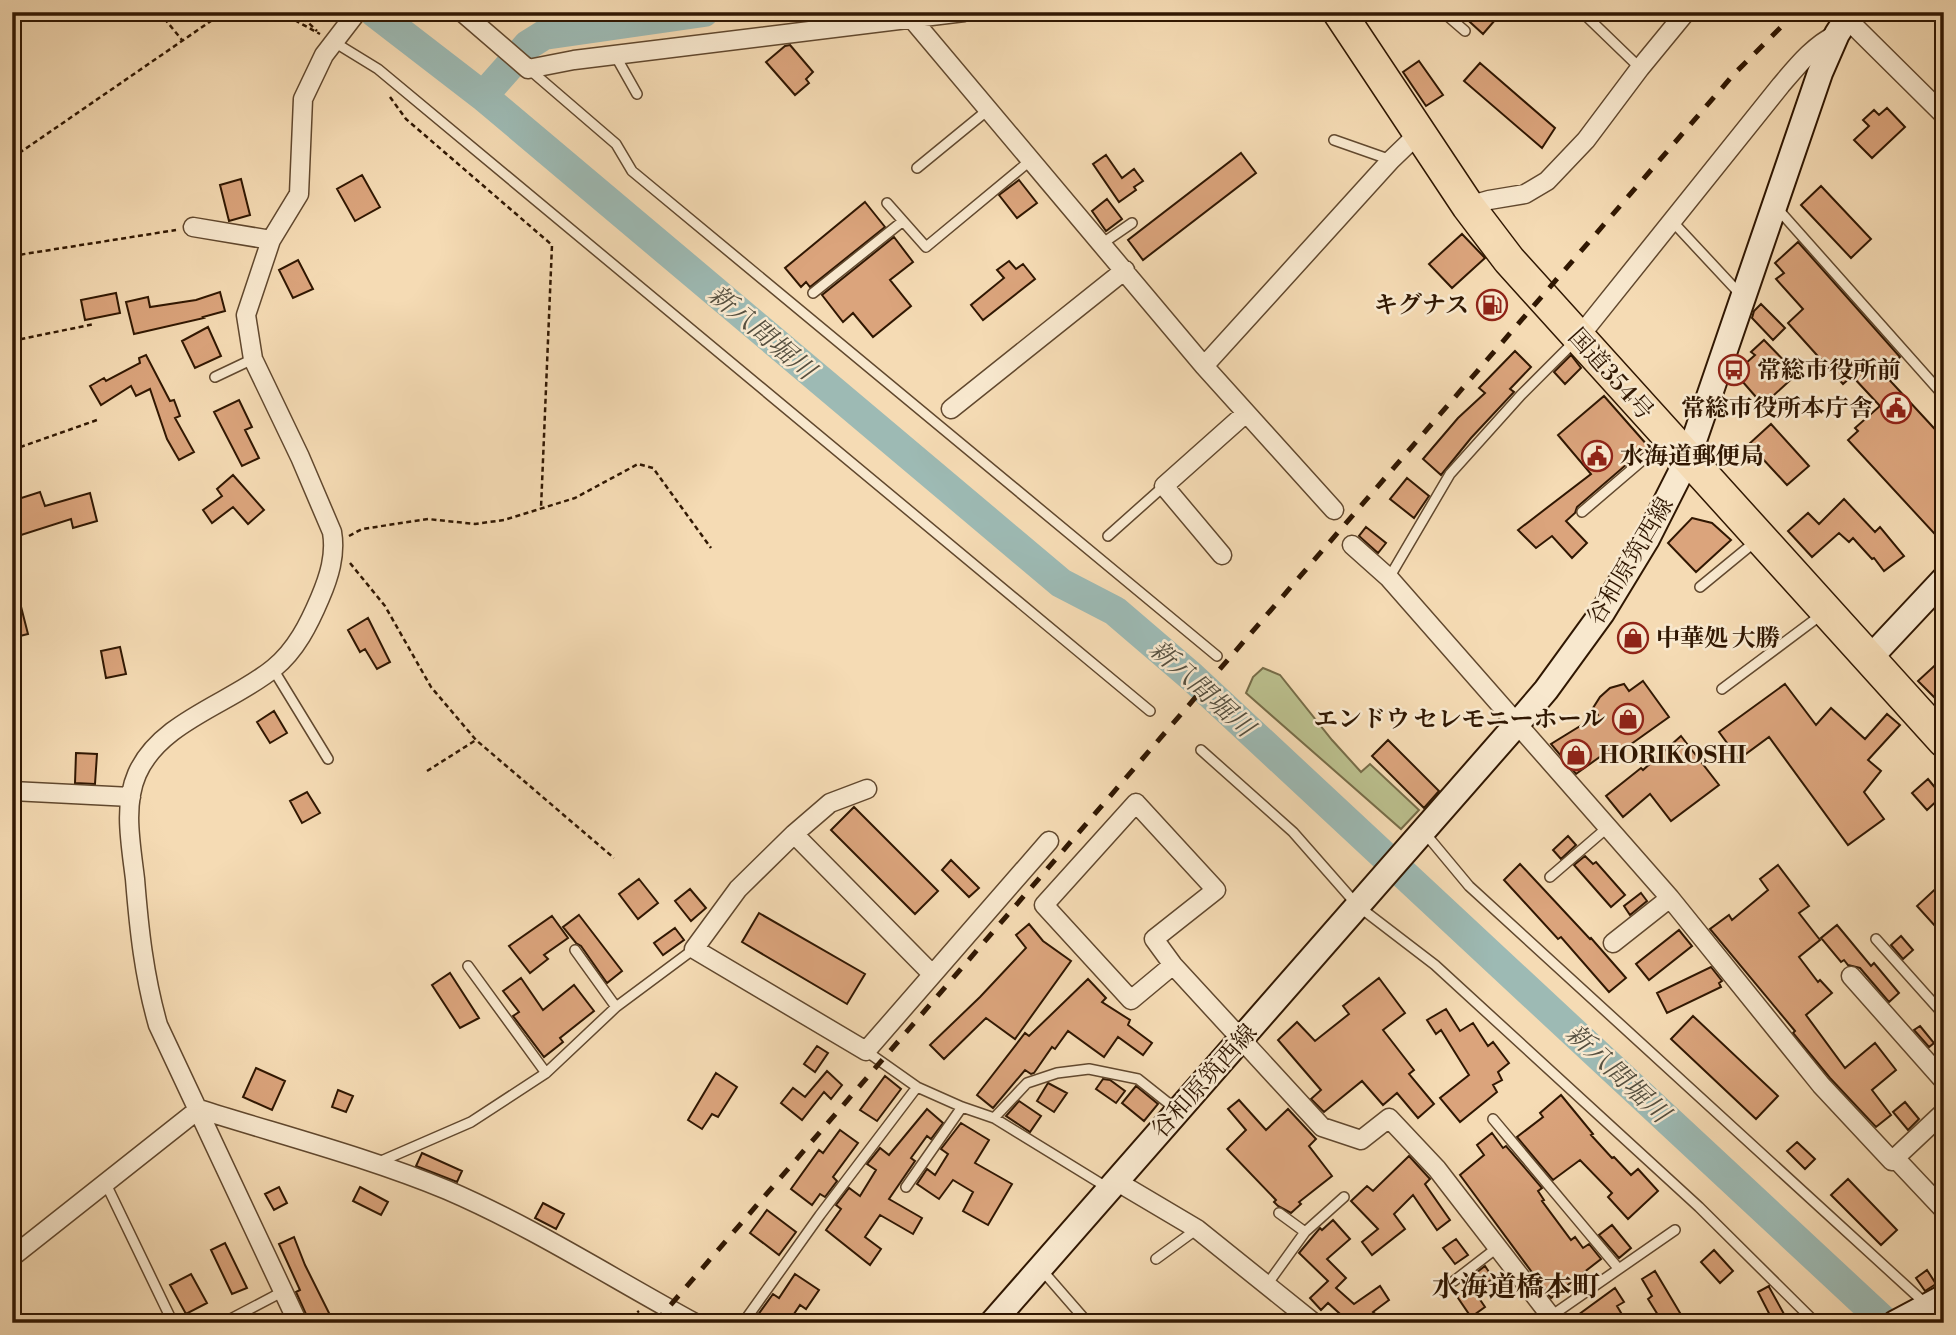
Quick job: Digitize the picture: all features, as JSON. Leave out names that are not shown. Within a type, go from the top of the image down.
[{"type":"highway","name":"国道354号","points":[[1347,16],[1418,134],[1509,260],[1944,741]]},
{"type":"main road","name":"谷和原筑西線","points":[[992,1323],[1517,724],[1546,690],[1602,613],[1647,539],[1679,448],[1744,298],[1820,73],[1844,19]]},
{"type":"main road","points":[[1869,659],[1944,579]]},
{"type":"main road","points":[[1895,1323],[1935,1308]]},
{"type":"street","points":[[298,1323],[158,1025],[142,955],[129,820],[137,774],[146,759],[168,735],[273,669],[297,643],[311,620],[329,578],[334,544],[331,532],[300,457],[253,359],[246,315],[271,240],[299,194],[303,99],[330,37],[357,12]]},
{"type":"street","points":[[462,12],[528,69],[575,60],[964,12]]},
{"type":"street","points":[[1468,206],[1525,194],[1547,181],[1586,139],[1686,12]]},
{"type":"street","points":[[912,19],[1205,366],[1334,510]]},
{"type":"street","points":[[1579,337],[1808,54],[1844,19],[1944,115]]},
{"type":"street","points":[[1205,366],[1391,160],[1418,134]]},
{"type":"street","points":[[193,227],[271,240]]},
{"type":"street","points":[[951,409],[1125,270]]},
{"type":"street","points":[[1222,555],[1164,486],[1246,413]]},
{"type":"street","points":[[1352,545],[1390,578],[1670,898],[1821,1086],[1892,1161],[1944,1112]]},
{"type":"street","points":[[867,789],[830,803],[794,834],[738,889],[694,949],[866,1051],[1049,842]]},
{"type":"street","points":[[12,790],[131,797]]},
{"type":"street","points":[[1174,965],[1131,1000],[1044,905],[1136,803],[1216,890],[1154,939],[1174,965],[1322,1127],[1361,1140],[1389,1118],[1437,1169],[1498,1247],[1549,1320]]},
{"type":"street","points":[[794,834],[932,974]]},
{"type":"street","points":[[1613,943],[1670,898]]},
{"type":"street","points":[[1851,976],[1944,1081]]},
{"type":"street","points":[[199,1109],[445,1189],[512,1220],[695,1323]]},
{"type":"street","points":[[12,1257],[199,1109]]},
{"type":"street","points":[[1895,1158],[1944,1210]]},
{"type":"street","points":[[1112,1185],[1197,1229],[1314,1323]]},
{"type":"lane","points":[[1443,12],[1465,31]]},
{"type":"lane","points":[[1582,12],[1640,68]]},
{"type":"lane","points":[[330,37],[378,69],[1150,711]]},
{"type":"lane","points":[[615,55],[637,94]]},
{"type":"lane","points":[[528,69],[616,144],[632,172],[1217,656]]},
{"type":"lane","points":[[917,168],[989,109]]},
{"type":"lane","points":[[1335,141],[1391,160]]},
{"type":"lane","points":[[887,203],[926,247],[1032,159]]},
{"type":"lane","points":[[1775,206],[1944,396]]},
{"type":"lane","points":[[813,293],[903,221]]},
{"type":"lane","points":[[1672,221],[1744,298]]},
{"type":"lane","points":[[1103,243],[1132,223]]},
{"type":"lane","points":[[1390,578],[1450,474],[1512,405],[1579,337]]},
{"type":"lane","points":[[215,377],[253,359]]},
{"type":"lane","points":[[1582,512],[1679,448]]},
{"type":"lane","points":[[1108,536],[1164,486]]},
{"type":"lane","points":[[1700,587],[1760,538]]},
{"type":"lane","points":[[1722,689],[1827,611]]},
{"type":"lane","points":[[273,669],[328,759]]},
{"type":"lane","points":[[1201,750],[1293,832],[1361,903],[1435,965],[1699,1207],[1816,1323]]},
{"type":"lane","points":[[1550,877],[1608,827]]},
{"type":"lane","points":[[1420,835],[1469,886],[1935,1308]]},
{"type":"lane","points":[[1876,939],[1944,1015]]},
{"type":"lane","points":[[374,1164],[471,1122],[546,1073],[616,1007],[694,949]]},
{"type":"lane","points":[[575,950],[616,1007]]},
{"type":"lane","points":[[468,966],[546,1073]]},
{"type":"lane","points":[[866,1051],[917,1087],[994,1118],[1112,1185]]},
{"type":"lane","points":[[994,1118],[1027,1083],[1057,1073],[1089,1069],[1138,1079],[1177,1110]]},
{"type":"lane","points":[[743,1323],[820,1215],[917,1087]]},
{"type":"lane","points":[[906,1187],[962,1107]]},
{"type":"lane","points":[[1493,1119],[1618,1268]]},
{"type":"lane","points":[[106,1184],[173,1323]]},
{"type":"lane","points":[[1266,1286],[1305,1232],[1344,1197]]},
{"type":"lane","points":[[1279,1213],[1305,1232]]},
{"type":"lane","points":[[1156,1259],[1197,1229]]},
{"type":"lane","points":[[1549,1320],[1618,1268],[1675,1230]]},
{"type":"lane","points":[[1454,1281],[1498,1247]]},
{"type":"lane","points":[[1041,1268],[1088,1323]]},
{"type":"lane","points":[[223,1323],[282,1292]]},
{"type":"path","points":[[159,12],[182,40]]},
{"type":"path","points":[[12,158],[224,12]]},
{"type":"path","points":[[280,12],[330,37]]},
{"type":"path","points":[[297,12],[330,37]]},
{"type":"path","points":[[385,90],[406,119],[552,245],[541,508]]},
{"type":"path","points":[[12,256],[193,227]]},
{"type":"path","points":[[12,341],[94,324]]},
{"type":"path","points":[[12,450],[97,420]]},
{"type":"path","points":[[614,858],[476,740],[431,687],[385,606],[334,544],[362,529],[428,519],[475,524],[504,520],[575,498],[638,464],[653,468],[711,548]]},
{"type":"path","points":[[427,771],[476,740]]},
{"type":"green space","points":[[1263,668],[1280,675],[1361,772],[1370,764],[1419,810],[1401,829],[1246,693],[1253,677]]},
{"type":"building","points":[[1459,12],[1502,12],[1483,34]]},
{"type":"building","points":[[790,45],[813,72],[806,79],[809,83],[795,95],[766,62]]},
{"type":"building","points":[[1419,61],[1443,95],[1426,106],[1403,72]]},
{"type":"building","points":[[1480,63],[1555,128],[1542,148],[1464,81]]},
{"type":"building","points":[[1887,108],[1905,127],[1872,158],[1854,140],[1869,126],[1863,120],[1874,110],[1879,115]]},
{"type":"building","points":[[1241,153],[1256,173],[1143,260],[1128,240]]},
{"type":"building","points":[[1106,155],[1122,178],[1134,169],[1143,181],[1134,187],[1136,190],[1119,202],[1093,164]]},
{"type":"building","points":[[362,175],[380,207],[355,221],[337,189]]},
{"type":"building","points":[[241,179],[250,215],[229,221],[220,185]]},
{"type":"building","points":[[1019,180],[1037,203],[1017,218],[999,195]]},
{"type":"building","points":[[1821,186],[1871,239],[1851,258],[1801,205]]},
{"type":"building","points":[[1107,199],[1122,219],[1106,231],[1092,211]]},
{"type":"building","points":[[865,202],[885,227],[810,287],[806,282],[801,287],[785,268]]},
{"type":"building","points":[[1462,234],[1485,258],[1452,288],[1429,264]]},
{"type":"building","points":[[894,237],[913,262],[890,280],[911,306],[873,337],[853,313],[843,322],[822,295]]},
{"type":"building","name":"常総市役所本庁舎","points":[[1798,242],[1900,357],[1883,373],[1944,439],[1944,544],[1848,440],[1858,431],[1855,428],[1880,406],[1852,376],[1843,384],[1788,323],[1803,309],[1776,279],[1784,273],[1775,263]]},
{"type":"building","points":[[298,260],[313,289],[293,298],[279,270]]},
{"type":"building","points":[[1009,261],[1016,269],[1023,264],[1035,279],[983,320],[971,305],[1004,278],[997,270]]},
{"type":"building","points":[[220,292],[225,311],[134,334],[126,302],[148,297],[150,307],[196,300]]},
{"type":"building","points":[[116,293],[120,313],[85,320],[81,300]]},
{"type":"building","points":[[1761,304],[1785,328],[1773,340],[1752,318],[1754,311]]},
{"type":"building","points":[[208,327],[221,356],[195,368],[182,341]]},
{"type":"building","points":[[1764,340],[1797,374],[1763,405],[1735,373],[1755,355],[1751,352]]},
{"type":"building","points":[[1515,351],[1531,367],[1510,389],[1514,392],[1441,475],[1423,459],[1458,418],[1485,393],[1479,388]]},
{"type":"building","points":[[146,355],[170,401],[174,400],[180,416],[175,418],[194,452],[179,460],[167,439],[150,389],[136,396],[131,386],[101,405],[90,386],[104,378],[106,381],[140,363],[139,358]]},
{"type":"building","points":[[1571,355],[1581,368],[1565,384],[1554,372]]},
{"type":"building","points":[[1604,396],[1648,446],[1577,507],[1575,513],[1566,521],[1587,543],[1572,558],[1552,536],[1536,548],[1518,530],[1591,474],[1558,435]]},
{"type":"building","points":[[239,400],[252,427],[245,430],[259,458],[242,466],[214,412]]},
{"type":"building","points":[[1771,424],[1809,466],[1787,485],[1749,444]]},
{"type":"building","points":[[233,475],[264,510],[248,524],[233,507],[212,523],[203,510],[222,496],[217,489]]},
{"type":"building","points":[[1407,478],[1429,496],[1414,518],[1390,499]]},
{"type":"building","points":[[40,492],[45,506],[90,493],[97,521],[73,528],[71,519],[18,536],[12,518],[12,501]]},
{"type":"building","points":[[1844,499],[1875,532],[1880,527],[1904,556],[1884,571],[1853,538],[1849,542],[1839,533],[1812,557],[1788,531],[1808,513],[1819,524]]},
{"type":"building","points":[[1692,518],[1712,523],[1731,540],[1696,572],[1668,543]]},
{"type":"building","points":[[1366,527],[1386,543],[1378,553],[1359,536]]},
{"type":"building","points":[[17,591],[28,634],[12,638],[12,592]]},
{"type":"building","points":[[368,618],[390,662],[377,669],[365,649],[360,652],[348,630]]},
{"type":"building","points":[[120,647],[126,674],[106,678],[101,651]]},
{"type":"building","points":[[1944,657],[1944,707],[1918,681]]},
{"type":"building","name":"エンドウ セレモニーホール","points":[[1643,681],[1669,717],[1613,757],[1608,751],[1576,774],[1551,744],[1598,715],[1593,708],[1610,688],[1624,684],[1629,691]]},
{"type":"building","points":[[1785,684],[1816,725],[1831,708],[1865,739],[1887,714],[1900,725],[1868,760],[1881,771],[1864,792],[1884,819],[1848,845],[1769,737],[1739,759],[1719,732]]},
{"type":"building","points":[[274,711],[287,733],[270,743],[257,722]]},
{"type":"building","points":[[1681,736],[1719,785],[1671,821],[1650,794],[1623,817],[1606,796],[1641,768],[1643,770]]},
{"type":"building","points":[[1388,740],[1439,791],[1424,808],[1372,756]]},
{"type":"building","points":[[76,753],[97,754],[95,784],[75,783]]},
{"type":"building","points":[[1928,779],[1942,796],[1927,810],[1912,793]]},
{"type":"building","points":[[307,792],[320,813],[302,823],[290,801]]},
{"type":"building","points":[[854,807],[938,891],[915,914],[831,830]]},
{"type":"building","points":[[1568,836],[1576,845],[1561,859],[1553,850]]},
{"type":"building","points":[[1585,856],[1593,864],[1596,862],[1625,895],[1611,907],[1574,865]]},
{"type":"building","points":[[951,860],[979,888],[969,897],[942,870]]},
{"type":"building","points":[[1520,864],[1626,978],[1609,992],[1561,937],[1558,939],[1504,880]]},
{"type":"building","points":[[1778,865],[1809,906],[1799,913],[1820,940],[1799,957],[1818,982],[1820,980],[1832,993],[1806,1015],[1845,1068],[1875,1043],[1896,1070],[1872,1090],[1891,1115],[1876,1127],[1830,1078],[1793,1033],[1795,1031],[1710,929],[1729,915],[1732,920],[1768,890],[1760,879]]},
{"type":"building","points":[[639,879],[658,903],[638,919],[619,894]]},
{"type":"building","points":[[1944,881],[1944,936],[1917,906]]},
{"type":"building","points":[[690,889],[706,908],[691,921],[675,901]]},
{"type":"building","points":[[1641,893],[1647,901],[1630,915],[1624,906]]},
{"type":"building","points":[[759,913],[865,974],[847,1004],[742,942]]},
{"type":"building","points":[[579,915],[622,971],[607,983],[581,946],[563,927]]},
{"type":"building","points":[[552,916],[568,938],[544,955],[548,959],[530,973],[509,946]]},
{"type":"building","points":[[1029,924],[1043,941],[1071,961],[1015,1039],[986,1018],[944,1059],[930,1045],[1026,948],[1016,935]]},
{"type":"building","points":[[1837,925],[1871,966],[1874,963],[1899,993],[1889,1002],[1860,968],[1848,965],[1844,960],[1841,962],[1821,938]]},
{"type":"building","points":[[675,928],[684,940],[663,955],[654,943]]},
{"type":"building","points":[[1679,930],[1692,946],[1649,980],[1636,964]]},
{"type":"building","points":[[1901,936],[1913,950],[1903,959],[1891,945]]},
{"type":"building","points":[[1711,967],[1722,981],[1719,983],[1721,987],[1667,1013],[1657,993]]},
{"type":"building","points":[[450,973],[479,1018],[460,1028],[432,985]]},
{"type":"building","points":[[521,978],[543,1010],[574,985],[594,1011],[560,1038],[563,1042],[544,1057],[513,1016],[519,1012],[503,991]]},
{"type":"building","points":[[1379,978],[1405,1013],[1383,1030],[1414,1070],[1409,1074],[1434,1104],[1418,1118],[1397,1093],[1383,1105],[1362,1081],[1324,1112],[1311,1099],[1321,1090],[1278,1040],[1297,1022],[1315,1041],[1349,1014],[1343,1006]]},
{"type":"building","points":[[1088,979],[1106,998],[1102,1002],[1130,1020],[1128,1025],[1152,1043],[1143,1055],[1118,1037],[1104,1057],[1068,1031],[1055,1049],[1052,1047],[1034,1073],[1025,1070],[993,1108],[977,1095],[1025,1033],[1029,1036]]},
{"type":"building","points":[[1446,1009],[1460,1031],[1473,1023],[1488,1046],[1493,1042],[1509,1063],[1498,1072],[1502,1080],[1493,1085],[1497,1092],[1460,1122],[1440,1098],[1469,1075],[1441,1030],[1436,1034],[1427,1020]]},
{"type":"building","points":[[1693,1016],[1778,1096],[1756,1119],[1671,1039]]},
{"type":"building","points":[[1920,1026],[1934,1043],[1929,1047],[1914,1030]]},
{"type":"building","points":[[817,1046],[828,1053],[815,1072],[804,1064]]},
{"type":"building","points":[[256,1068],[285,1081],[272,1110],[243,1097]]},
{"type":"building","points":[[827,1071],[842,1085],[831,1099],[824,1092],[802,1120],[781,1103],[793,1088],[805,1097]]},
{"type":"building","points":[[716,1073],[737,1087],[718,1117],[712,1114],[702,1129],[688,1120]]},
{"type":"building","points":[[885,1076],[901,1089],[877,1121],[860,1110]]},
{"type":"building","points":[[1103,1079],[1110,1080],[1125,1091],[1116,1103],[1096,1089]]},
{"type":"building","points":[[1048,1083],[1067,1093],[1054,1112],[1037,1101]]},
{"type":"building","points":[[1136,1086],[1158,1104],[1144,1121],[1122,1103]]},
{"type":"building","points":[[338,1090],[353,1096],[346,1112],[332,1107]]},
{"type":"building","points":[[1561,1095],[1612,1158],[1631,1175],[1638,1169],[1658,1191],[1628,1219],[1608,1197],[1612,1193],[1580,1160],[1553,1180],[1517,1137],[1543,1117],[1540,1113]]},
{"type":"building","points":[[1239,1100],[1266,1130],[1288,1109],[1316,1139],[1309,1146],[1332,1176],[1299,1202],[1301,1204],[1291,1213],[1274,1202],[1276,1200],[1227,1149],[1246,1130],[1228,1109]]},
{"type":"building","points":[[1019,1101],[1041,1116],[1030,1132],[1006,1116]]},
{"type":"building","points":[[1905,1102],[1919,1119],[1908,1130],[1893,1112]]},
{"type":"building","points":[[927,1109],[943,1123],[931,1139],[927,1136],[911,1158],[915,1161],[889,1199],[922,1218],[913,1234],[880,1215],[865,1237],[881,1249],[870,1265],[826,1230],[841,1209],[836,1205],[849,1188],[860,1196],[876,1170],[867,1164],[880,1148],[889,1155]]},
{"type":"building","points":[[961,1123],[989,1140],[975,1163],[1012,1184],[988,1225],[963,1211],[973,1192],[953,1180],[939,1199],[917,1184],[927,1169],[935,1175],[948,1154],[941,1149]]},
{"type":"building","points":[[840,1130],[858,1143],[833,1177],[837,1181],[825,1197],[820,1194],[812,1205],[791,1189],[819,1150],[823,1153]]},
{"type":"building","points":[[1492,1133],[1542,1188],[1538,1191],[1544,1200],[1542,1201],[1571,1240],[1575,1237],[1583,1248],[1589,1244],[1601,1259],[1551,1298],[1460,1175],[1484,1155],[1477,1145]]},
{"type":"building","points":[[1797,1142],[1815,1159],[1805,1169],[1787,1151]]},
{"type":"building","points":[[422,1153],[462,1171],[457,1182],[416,1166]]},
{"type":"building","points":[[1409,1156],[1430,1179],[1425,1184],[1450,1220],[1437,1230],[1413,1195],[1394,1214],[1405,1229],[1372,1255],[1362,1242],[1378,1229],[1351,1201],[1367,1186],[1373,1191]]},
{"type":"building","points":[[1848,1179],[1897,1230],[1881,1245],[1831,1195]]},
{"type":"building","points":[[279,1187],[287,1203],[274,1210],[265,1194]]},
{"type":"building","points":[[360,1187],[388,1202],[381,1215],[353,1201]]},
{"type":"building","points":[[543,1203],[564,1214],[556,1229],[535,1218]]},
{"type":"building","points":[[767,1210],[796,1232],[779,1255],[750,1233]]},
{"type":"building","points":[[1333,1220],[1350,1239],[1327,1259],[1346,1278],[1336,1288],[1354,1304],[1380,1286],[1389,1300],[1373,1312],[1386,1323],[1350,1323],[1328,1303],[1321,1310],[1310,1298],[1328,1281],[1299,1253],[1320,1228],[1322,1230]]},
{"type":"building","points":[[1612,1225],[1631,1248],[1619,1258],[1599,1235]]},
{"type":"building","points":[[294,1237],[334,1323],[309,1321],[296,1292],[300,1290],[279,1244]]},
{"type":"building","points":[[1456,1239],[1468,1255],[1455,1264],[1443,1248]]},
{"type":"building","points":[[225,1243],[247,1288],[232,1294],[211,1250]]},
{"type":"building","points":[[1714,1250],[1733,1271],[1720,1283],[1701,1262]]},
{"type":"building","points":[[1485,1266],[1493,1278],[1482,1287],[1472,1276]]},
{"type":"building","points":[[1927,1270],[1936,1284],[1925,1291],[1916,1278]]},
{"type":"building","points":[[1655,1271],[1686,1323],[1663,1323],[1648,1299],[1652,1296],[1642,1279]]},
{"type":"building","points":[[191,1274],[207,1303],[186,1314],[170,1285]]},
{"type":"building","points":[[795,1274],[819,1290],[806,1309],[800,1305],[788,1323],[752,1323],[773,1294],[779,1298]]},
{"type":"building","points":[[1470,1285],[1485,1307],[1471,1317],[1456,1295]]},
{"type":"building","points":[[1769,1286],[1789,1323],[1774,1323],[1758,1292]]},
{"type":"building","points":[[1615,1288],[1624,1302],[1617,1306],[1627,1323],[1611,1323],[1607,1315],[1594,1323],[1567,1323]]},
{"type":"waterway","name":"新八間堀川","points":[[374,12],[483,96],[1061,583],[1115,611],[1192,677],[1886,1323]]},
{"type":"waterway","points":[[483,96],[528,45],[544,35],[704,12]]},
{"type":"railway","points":[[655,1323],[1734,74],[1796,12]]},
{"type":"place","name":"キグナス","points":[[1492,305]]},
{"type":"place","name":"常総市役所前","points":[[1734,370]]},
{"type":"place","name":"常総市役所本庁舎","points":[[1896,408]]},
{"type":"place","name":"水海道郵便局","points":[[1597,456]]},
{"type":"place","name":"中華処 大勝","points":[[1633,638]]},
{"type":"place","name":"エンドウ セレモニーホール","points":[[1628,719]]},
{"type":"place","name":"HORIKOSHI","points":[[1576,755]]},
{"type":"district","name":"水海道橋本町","points":[[1516,1286]]}]
